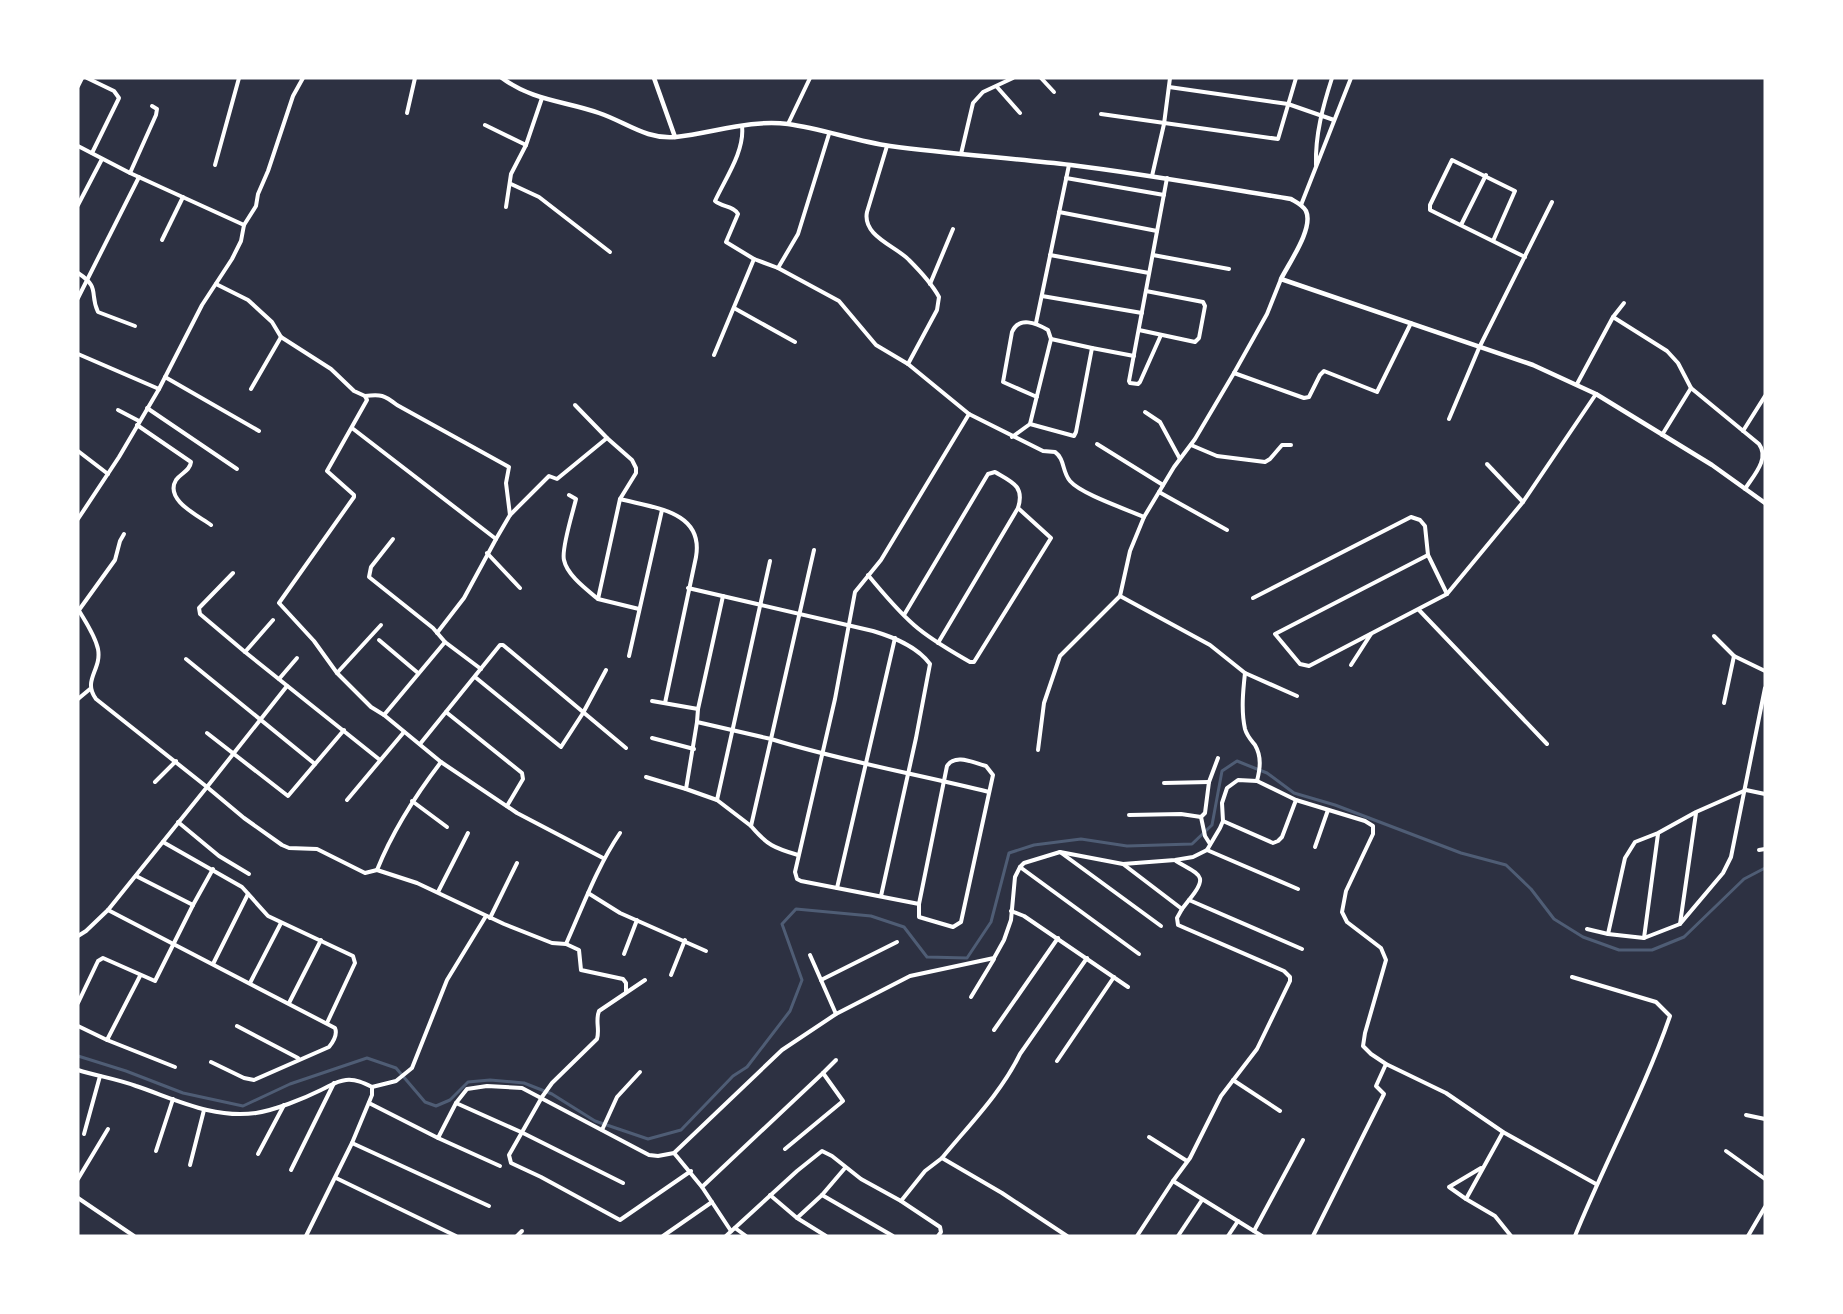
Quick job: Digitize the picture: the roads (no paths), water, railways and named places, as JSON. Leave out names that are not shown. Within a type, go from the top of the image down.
[{"type":"street","points":[[78,86],[82,78]]},
{"type":"street","points":[[87,78],[114,91],[119,98],[92,153]]},
{"type":"street","points":[[215,165],[239,78]]},
{"type":"street","points":[[78,519],[159,389],[194,321],[241,241],[244,225],[256,206],[287,110],[303,78]]},
{"type":"street","points":[[407,113],[415,78]]},
{"type":"street","points":[[502,78],[518,89],[542,98],[595,111],[641,133],[656,137],[675,137],[761,123],[788,124],[887,146],[1167,178],[1291,199],[1301,205],[1306,212],[1308,222],[1304,235],[1266,314],[1234,373],[1144,517],[1130,551],[1120,596],[1060,656],[1044,703],[1038,750]]},
{"type":"street","points":[[654,78],[675,137]]},
{"type":"street","points":[[788,124],[810,78]]},
{"type":"street","points":[[961,154],[973,103],[983,92],[1013,78]]},
{"type":"street","points":[[1041,78],[1054,92]]},
{"type":"street","points":[[1152,176],[1164,124],[1170,78]]},
{"type":"street","points":[[1101,114],[1278,139],[1296,78]]},
{"type":"street","points":[[1316,169],[1315,151],[1321,115],[1332,78]]},
{"type":"street","points":[[1301,205],[1352,78]]},
{"type":"street","points":[[997,87],[1020,113]]},
{"type":"street","points":[[1169,87],[1288,104],[1334,120]]},
{"type":"street","points":[[507,207],[511,174],[526,145],[542,98]]},
{"type":"street","points":[[130,173],[156,115],[157,109],[152,106]]},
{"type":"street","points":[[485,125],[526,145]]},
{"type":"street","points":[[742,126],[743,137],[740,147],[715,201],[720,205],[733,208],[738,214],[726,242],[754,259],[778,268],[839,301],[876,345],[908,364],[969,414],[1043,452],[1055,452],[1062,459],[1065,474],[1072,484],[1144,517]]},
{"type":"street","points":[[778,268],[798,234],[829,134]]},
{"type":"street","points":[[78,146],[130,173],[244,225]]},
{"type":"street","points":[[887,146],[866,221],[868,227],[882,240],[908,258],[938,294],[939,302],[908,364]]},
{"type":"street","points":[[78,205],[102,159]]},
{"type":"street","points":[[1493,241],[1515,191],[1455,159],[1450,162],[1430,210],[1461,225],[1493,241],[1526,257]]},
{"type":"street","points":[[1036,323],[1069,165]]},
{"type":"street","points":[[1461,225],[1486,175]]},
{"type":"street","points":[[78,298],[139,177]]},
{"type":"street","points":[[1066,178],[1164,195]]},
{"type":"street","points":[[1161,335],[1138,384],[1129,381],[1167,178]]},
{"type":"street","points":[[511,184],[538,197],[610,252]]},
{"type":"street","points":[[162,240],[183,197]]},
{"type":"street","points":[[1449,419],[1479,348],[1552,202]]},
{"type":"street","points":[[1059,212],[1157,231]]},
{"type":"street","points":[[930,284],[953,229]]},
{"type":"street","points":[[1050,255],[1149,273]]},
{"type":"street","points":[[1153,255],[1229,269]]},
{"type":"street","points":[[714,355],[754,259]]},
{"type":"street","points":[[78,273],[93,287],[98,312],[135,326]]},
{"type":"street","points":[[1281,279],[1533,365],[1577,384],[1712,465],[1765,503]]},
{"type":"street","points":[[216,284],[248,300],[261,310],[281,337],[331,369],[354,392],[365,396],[380,394],[509,467],[506,483],[510,515]]},
{"type":"street","points":[[1139,330],[1197,341],[1205,304],[1146,291]]},
{"type":"street","points":[[1042,296],[1142,313]]},
{"type":"street","points":[[1577,384],[1613,317],[1624,303]]},
{"type":"street","points":[[734,308],[795,342]]},
{"type":"street","points":[[1613,317],[1667,351],[1678,363],[1691,388],[1765,451],[1761,464],[1745,489]]},
{"type":"street","points":[[1011,437],[1030,424],[1037,397],[1051,339],[1048,330],[1036,323],[1020,322],[1015,326],[1003,381],[1005,385],[1037,397]]},
{"type":"street","points":[[1234,373],[1304,398],[1310,397],[1324,371],[1377,392],[1411,323]]},
{"type":"street","points":[[251,389],[281,337]]},
{"type":"street","points":[[1051,339],[1134,356]]},
{"type":"street","points":[[1030,424],[1072,437],[1075,435],[1092,348]]},
{"type":"street","points":[[78,354],[159,389]]},
{"type":"street","points":[[165,377],[259,431]]},
{"type":"street","points":[[1662,435],[1691,388]]},
{"type":"street","points":[[1428,555],[1275,634],[1300,664],[1306,667],[1447,594],[1523,502],[1596,394]]},
{"type":"street","points":[[365,396],[367,400],[327,471],[354,497],[279,603],[314,641],[362,700],[441,762],[507,806],[603,858]]},
{"type":"street","points":[[1743,431],[1765,396]]},
{"type":"street","points":[[575,405],[632,460],[636,468],[636,473],[620,499],[598,599]]},
{"type":"street","points":[[147,408],[237,469]]},
{"type":"street","points":[[118,410],[191,462],[189,468],[176,480],[174,495],[211,525]]},
{"type":"street","points":[[1145,412],[1160,422],[1180,459]]},
{"type":"street","points":[[920,904],[797,879],[795,872],[822,755],[856,588],[891,544],[969,414]]},
{"type":"street","points":[[352,428],[496,539]]},
{"type":"street","points":[[437,633],[464,598],[510,515],[549,477],[557,479],[607,438]]},
{"type":"street","points":[[1097,444],[1163,485]]},
{"type":"street","points":[[1191,445],[1217,456],[1265,462],[1282,445],[1291,445]]},
{"type":"street","points":[[78,451],[108,474]]},
{"type":"street","points":[[1487,464],[1523,502]]},
{"type":"street","points":[[904,615],[990,472],[995,472],[1017,487],[1021,498],[1018,508],[938,643]]},
{"type":"street","points":[[1159,492],[1227,530]]},
{"type":"street","points":[[569,495],[576,499],[564,559],[569,570],[598,599],[639,609]]},
{"type":"street","points":[[620,499],[662,510],[684,519],[696,533],[698,546],[666,703]]},
{"type":"street","points":[[868,575],[912,624],[970,662],[977,658],[1051,538],[1018,508]]},
{"type":"street","points":[[629,656],[662,510]]},
{"type":"street","points":[[1253,598],[1408,518],[1417,518],[1425,526],[1428,555],[1447,594]]},
{"type":"street","points":[[124,534],[115,560],[78,610],[98,646],[98,661],[90,680],[91,691],[96,699],[176,761],[244,818],[282,845],[290,848],[317,849],[365,873],[377,870],[438,892],[488,917],[552,943],[566,944],[579,950],[581,970],[623,980],[626,983],[626,992]]},
{"type":"street","points":[[393,539],[371,567],[369,577],[445,642],[481,669]]},
{"type":"street","points":[[751,826],[814,550]]},
{"type":"street","points":[[487,553],[520,588]]},
{"type":"street","points":[[717,800],[770,561]]},
{"type":"street","points":[[233,573],[199,608],[199,611],[245,652],[380,760]]},
{"type":"street","points":[[688,588],[850,624],[895,638],[922,655],[930,664],[881,896]]},
{"type":"street","points":[[687,789],[698,709],[723,596]]},
{"type":"street","points":[[1120,596],[1210,645],[1245,673],[1297,696]]},
{"type":"street","points":[[1419,610],[1547,744]]},
{"type":"street","points":[[245,652],[273,620]]},
{"type":"street","points":[[338,673],[381,625]]},
{"type":"street","points":[[1351,665],[1371,634]]},
{"type":"street","points":[[1714,636],[1734,656],[1765,671]]},
{"type":"street","points":[[837,888],[895,638]]},
{"type":"street","points":[[379,640],[418,673]]},
{"type":"street","points":[[384,715],[445,642]]},
{"type":"street","points":[[420,744],[475,677],[497,646],[503,645],[626,748]]},
{"type":"street","points":[[1724,703],[1734,656]]},
{"type":"street","points":[[186,658],[315,764]]},
{"type":"street","points":[[279,679],[297,658]]},
{"type":"street","points":[[475,677],[559,746],[564,745],[606,670]]},
{"type":"street","points":[[1245,673],[1244,727],[1258,752],[1260,761],[1257,781]]},
{"type":"street","points":[[78,936],[86,932],[108,910],[287,686]]},
{"type":"street","points":[[1587,929],[1644,938],[1680,924],[1729,865],[1765,688]]},
{"type":"street","points":[[78,699],[91,691]]},
{"type":"street","points":[[652,701],[698,709]]},
{"type":"street","points":[[446,712],[522,773],[523,779],[507,806]]},
{"type":"street","points":[[697,723],[733,729],[822,755],[908,772],[989,792]]},
{"type":"street","points":[[207,733],[288,796],[344,730]]},
{"type":"street","points":[[347,800],[404,732]]},
{"type":"street","points":[[652,738],[694,749]]},
{"type":"street","points":[[956,758],[986,766],[993,775],[989,792],[961,922],[953,927],[923,920],[919,917],[920,904],[947,765],[956,758]]},
{"type":"street","points":[[1210,844],[1205,836],[1201,817],[1218,758]]},
{"type":"street","points":[[155,782],[176,761]]},
{"type":"street","points":[[377,870],[386,848],[412,801],[441,762]]},
{"type":"street","points":[[646,777],[717,800],[751,826],[773,848],[798,855]]},
{"type":"street","points":[[971,997],[1008,929],[1014,885],[1020,867],[1024,863],[1060,852],[1123,864],[1193,857],[1207,850],[1223,821],[1222,803],[1227,788],[1238,780],[1257,781],[1296,800],[1365,821],[1374,829],[1347,891],[1342,912],[1347,922],[1376,944],[1385,954],[1385,966],[1365,1033],[1363,1046],[1366,1050],[1386,1064],[1446,1092],[1503,1132],[1596,1184]]},
{"type":"street","points":[[1164,783],[1209,783]]},
{"type":"street","points":[[1608,934],[1625,858],[1635,842],[1746,790],[1765,794]]},
{"type":"street","points":[[1223,821],[1273,843],[1278,841],[1296,800]]},
{"type":"street","points":[[412,801],[447,827]]},
{"type":"street","points":[[1315,847],[1328,810]]},
{"type":"street","points":[[1680,924],[1696,812]]},
{"type":"street","points":[[1129,815],[1181,813],[1201,817]]},
{"type":"street","points":[[178,822],[219,856],[249,874]]},
{"type":"street","points":[[566,944],[603,858],[620,832]]},
{"type":"street","points":[[438,892],[468,833]]},
{"type":"street","points":[[1644,938],[1658,833]]},
{"type":"street","points":[[163,842],[242,886],[261,910],[281,923],[353,956],[355,963],[327,1023]]},
{"type":"street","points":[[1207,850],[1298,889]]},
{"type":"street","points":[[1060,852],[1161,926]]},
{"type":"street","points":[[1137,1236],[1188,1161],[1221,1096],[1257,1049],[1290,981],[1290,977],[1284,971],[1178,925],[1177,918],[1201,886],[1201,880],[1198,875],[1175,860]]},
{"type":"street","points":[[78,1070],[116,1079],[204,1110],[228,1114],[255,1113],[322,1090],[334,1082],[348,1080],[363,1082],[372,1087],[396,1081],[412,1068],[447,980],[488,917],[517,863]]},
{"type":"street","points":[[1123,864],[1182,909]]},
{"type":"street","points":[[1020,867],[1139,954]]},
{"type":"street","points":[[78,1003],[98,961],[103,958],[156,981],[213,869]]},
{"type":"street","points":[[136,876],[193,905]]},
{"type":"street","points":[[588,893],[621,913],[706,951]]},
{"type":"street","points":[[213,964],[248,894]]},
{"type":"street","points":[[1189,900],[1302,949]]},
{"type":"street","points":[[108,910],[289,1003],[336,1030],[329,1047],[254,1080],[244,1078],[211,1062]]},
{"type":"street","points":[[1011,911],[1024,916],[1058,938],[1128,987]]},
{"type":"street","points":[[624,954],[637,920]]},
{"type":"street","points":[[250,983],[281,923]]},
{"type":"street","points":[[994,1030],[1058,938]]},
{"type":"street","points":[[289,1003],[321,940]]},
{"type":"street","points":[[671,975],[685,940]]},
{"type":"street","points":[[821,980],[897,942]]},
{"type":"street","points":[[810,955],[836,1014]]},
{"type":"street","points":[[438,1138],[456,1103],[467,1089],[516,1086],[543,1096],[649,1155],[674,1153],[782,1050],[836,1014],[910,976],[994,958]]},
{"type":"street","points":[[901,1202],[925,1171],[942,1158],[998,1092],[1020,1053],[1087,958]]},
{"type":"street","points":[[107,1040],[140,976]]},
{"type":"street","points":[[1057,1061],[1114,977]]},
{"type":"street","points":[[1572,977],[1656,1002],[1670,1016],[1653,1060],[1596,1184],[1575,1236]]},
{"type":"street","points":[[645,980],[599,1011],[597,1039],[552,1083],[509,1155],[511,1163],[620,1220],[691,1171]]},
{"type":"street","points":[[78,1026],[176,1067]]},
{"type":"street","points":[[237,1026],[299,1059]]},
{"type":"street","points":[[702,1188],[836,1060]]},
{"type":"street","points":[[1313,1236],[1384,1094],[1376,1086],[1386,1064]]},
{"type":"street","points":[[603,1128],[617,1097],[640,1072]]},
{"type":"street","points":[[785,1149],[843,1101],[823,1073]]},
{"type":"street","points":[[84,1134],[100,1076]]},
{"type":"street","points":[[1233,1080],[1280,1111]]},
{"type":"street","points":[[291,1170],[334,1082]]},
{"type":"street","points":[[306,1236],[352,1143],[369,1103],[372,1087]]},
{"type":"street","points":[[156,1151],[173,1099]]},
{"type":"street","points":[[369,1103],[500,1166]]},
{"type":"street","points":[[456,1103],[521,1132],[623,1183]]},
{"type":"street","points":[[258,1154],[284,1104]]},
{"type":"street","points":[[190,1165],[204,1110]]},
{"type":"street","points":[[1746,1115],[1765,1119]]},
{"type":"street","points":[[78,1179],[108,1129]]},
{"type":"street","points":[[1466,1199],[1503,1132]]},
{"type":"street","points":[[1149,1137],[1188,1161]]},
{"type":"street","points":[[1254,1232],[1303,1140]]},
{"type":"street","points":[[352,1143],[489,1206]]},
{"type":"street","points":[[726,1236],[822,1151],[832,1156],[845,1168],[940,1227],[941,1232],[938,1236]]},
{"type":"street","points":[[1726,1151],[1765,1179]]},
{"type":"street","points":[[674,1153],[691,1171],[733,1229],[746,1236]]},
{"type":"street","points":[[942,1158],[1002,1193],[1067,1236]]},
{"type":"street","points":[[797,1218],[822,1195],[845,1168]]},
{"type":"street","points":[[1482,1168],[1449,1187],[1490,1212],[1510,1236]]},
{"type":"street","points":[[336,1178],[456,1236]]},
{"type":"street","points":[[1173,1181],[1262,1236]]},
{"type":"street","points":[[770,1195],[797,1218],[826,1236]]},
{"type":"street","points":[[822,1195],[893,1236]]},
{"type":"street","points":[[78,1198],[134,1236]]},
{"type":"street","points":[[1178,1236],[1202,1200]]},
{"type":"street","points":[[663,1236],[712,1202]]},
{"type":"street","points":[[1748,1236],[1765,1207]]},
{"type":"street","points":[[1228,1236],[1238,1221]]},
{"type":"street","points":[[518,1236],[522,1231]]},
{"type":"waterway","points":[[78,1056],[126,1071],[183,1093],[243,1106],[290,1084],[367,1058],[396,1068],[425,1102],[436,1106],[450,1100],[468,1082],[490,1080],[524,1083],[552,1094],[595,1121],[648,1139],[681,1130],[733,1076],[747,1067],[790,1011],[802,980],[782,924],[796,909],[871,916],[904,927],[927,957],[967,958],[991,922],[1009,853],[1034,845],[1081,839],[1127,846],[1192,844],[1212,825],[1222,771],[1237,761],[1267,773],[1294,793],[1335,805],[1461,853],[1506,865],[1531,889],[1554,919],[1583,937],[1619,950],[1652,950],[1684,937],[1744,879],[1765,868]]}]
